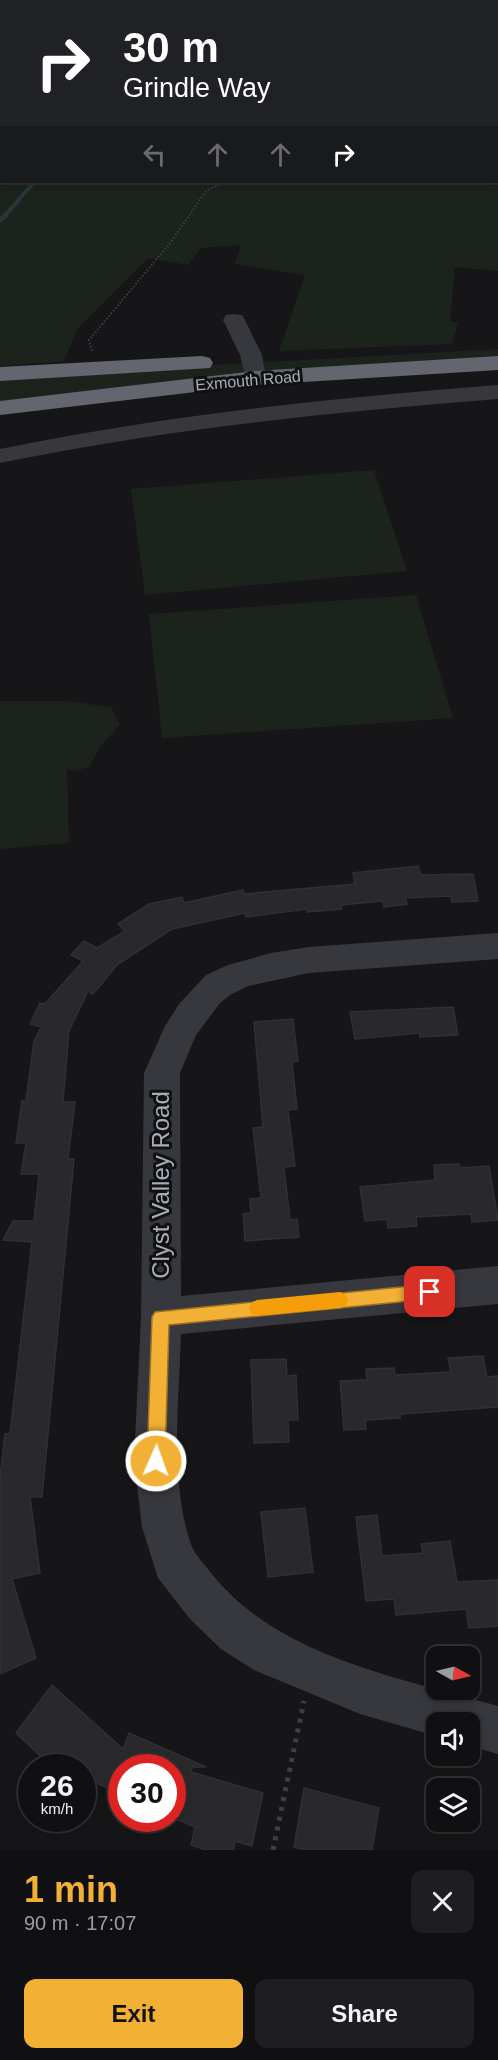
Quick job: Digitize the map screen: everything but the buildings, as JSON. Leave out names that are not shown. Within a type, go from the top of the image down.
[{"type":"highway","name":"Exmouth Road","points":[[0,408],[254,369],[498,346]]},
{"type":"highway","name":"Exmouth Road","points":[[0,374],[98,369],[254,369],[498,363]]},
{"type":"street","points":[[234,320],[246,341],[254,369]]},
{"type":"street","points":[[0,456],[67,441],[278,412],[498,392]]},
{"type":"street","name":"Clyst Valley Road","points":[[498,946],[320,959],[243,972],[218,985],[192,1012],[171,1048],[162,1073],[161,1317],[156,1461],[164,1527],[174,1562],[206,1603],[237,1633],[310,1671],[360,1690],[498,1730]]},
{"type":"street","points":[[161,1317],[498,1285]]},
{"type":"path","points":[[98,369],[89,340],[171,242],[206,190],[223,183]]},
{"type":"path","points":[[273,1850],[310,1671]]},
{"type":"shaded area","points":[[0,183],[498,183],[498,271],[455,267],[450,321],[458,323],[452,344],[279,351],[305,275],[235,264],[241,245],[201,248],[188,265],[148,258],[78,328],[64,361],[0,366]]},
{"type":"shaded area","points":[[498,349],[498,359],[0,402],[0,377]]},
{"type":"shaded area","points":[[374,470],[407,571],[145,595],[131,489]]},
{"type":"shaded area","points":[[416,595],[453,718],[162,738],[149,614]]},
{"type":"shaded area","points":[[0,701],[67,701],[111,707],[120,725],[101,745],[89,767],[74,771],[67,768],[69,843],[0,849]]},
{"type":"waterway","points":[[4,217],[33,183]]},
{"type":"waterway","points":[[0,220],[4,217]]},
{"type":"slow traffic","points":[[257,1308],[340,1300]]},
{"type":"route","points":[[156,1461],[161,1317],[430,1292]]}]
